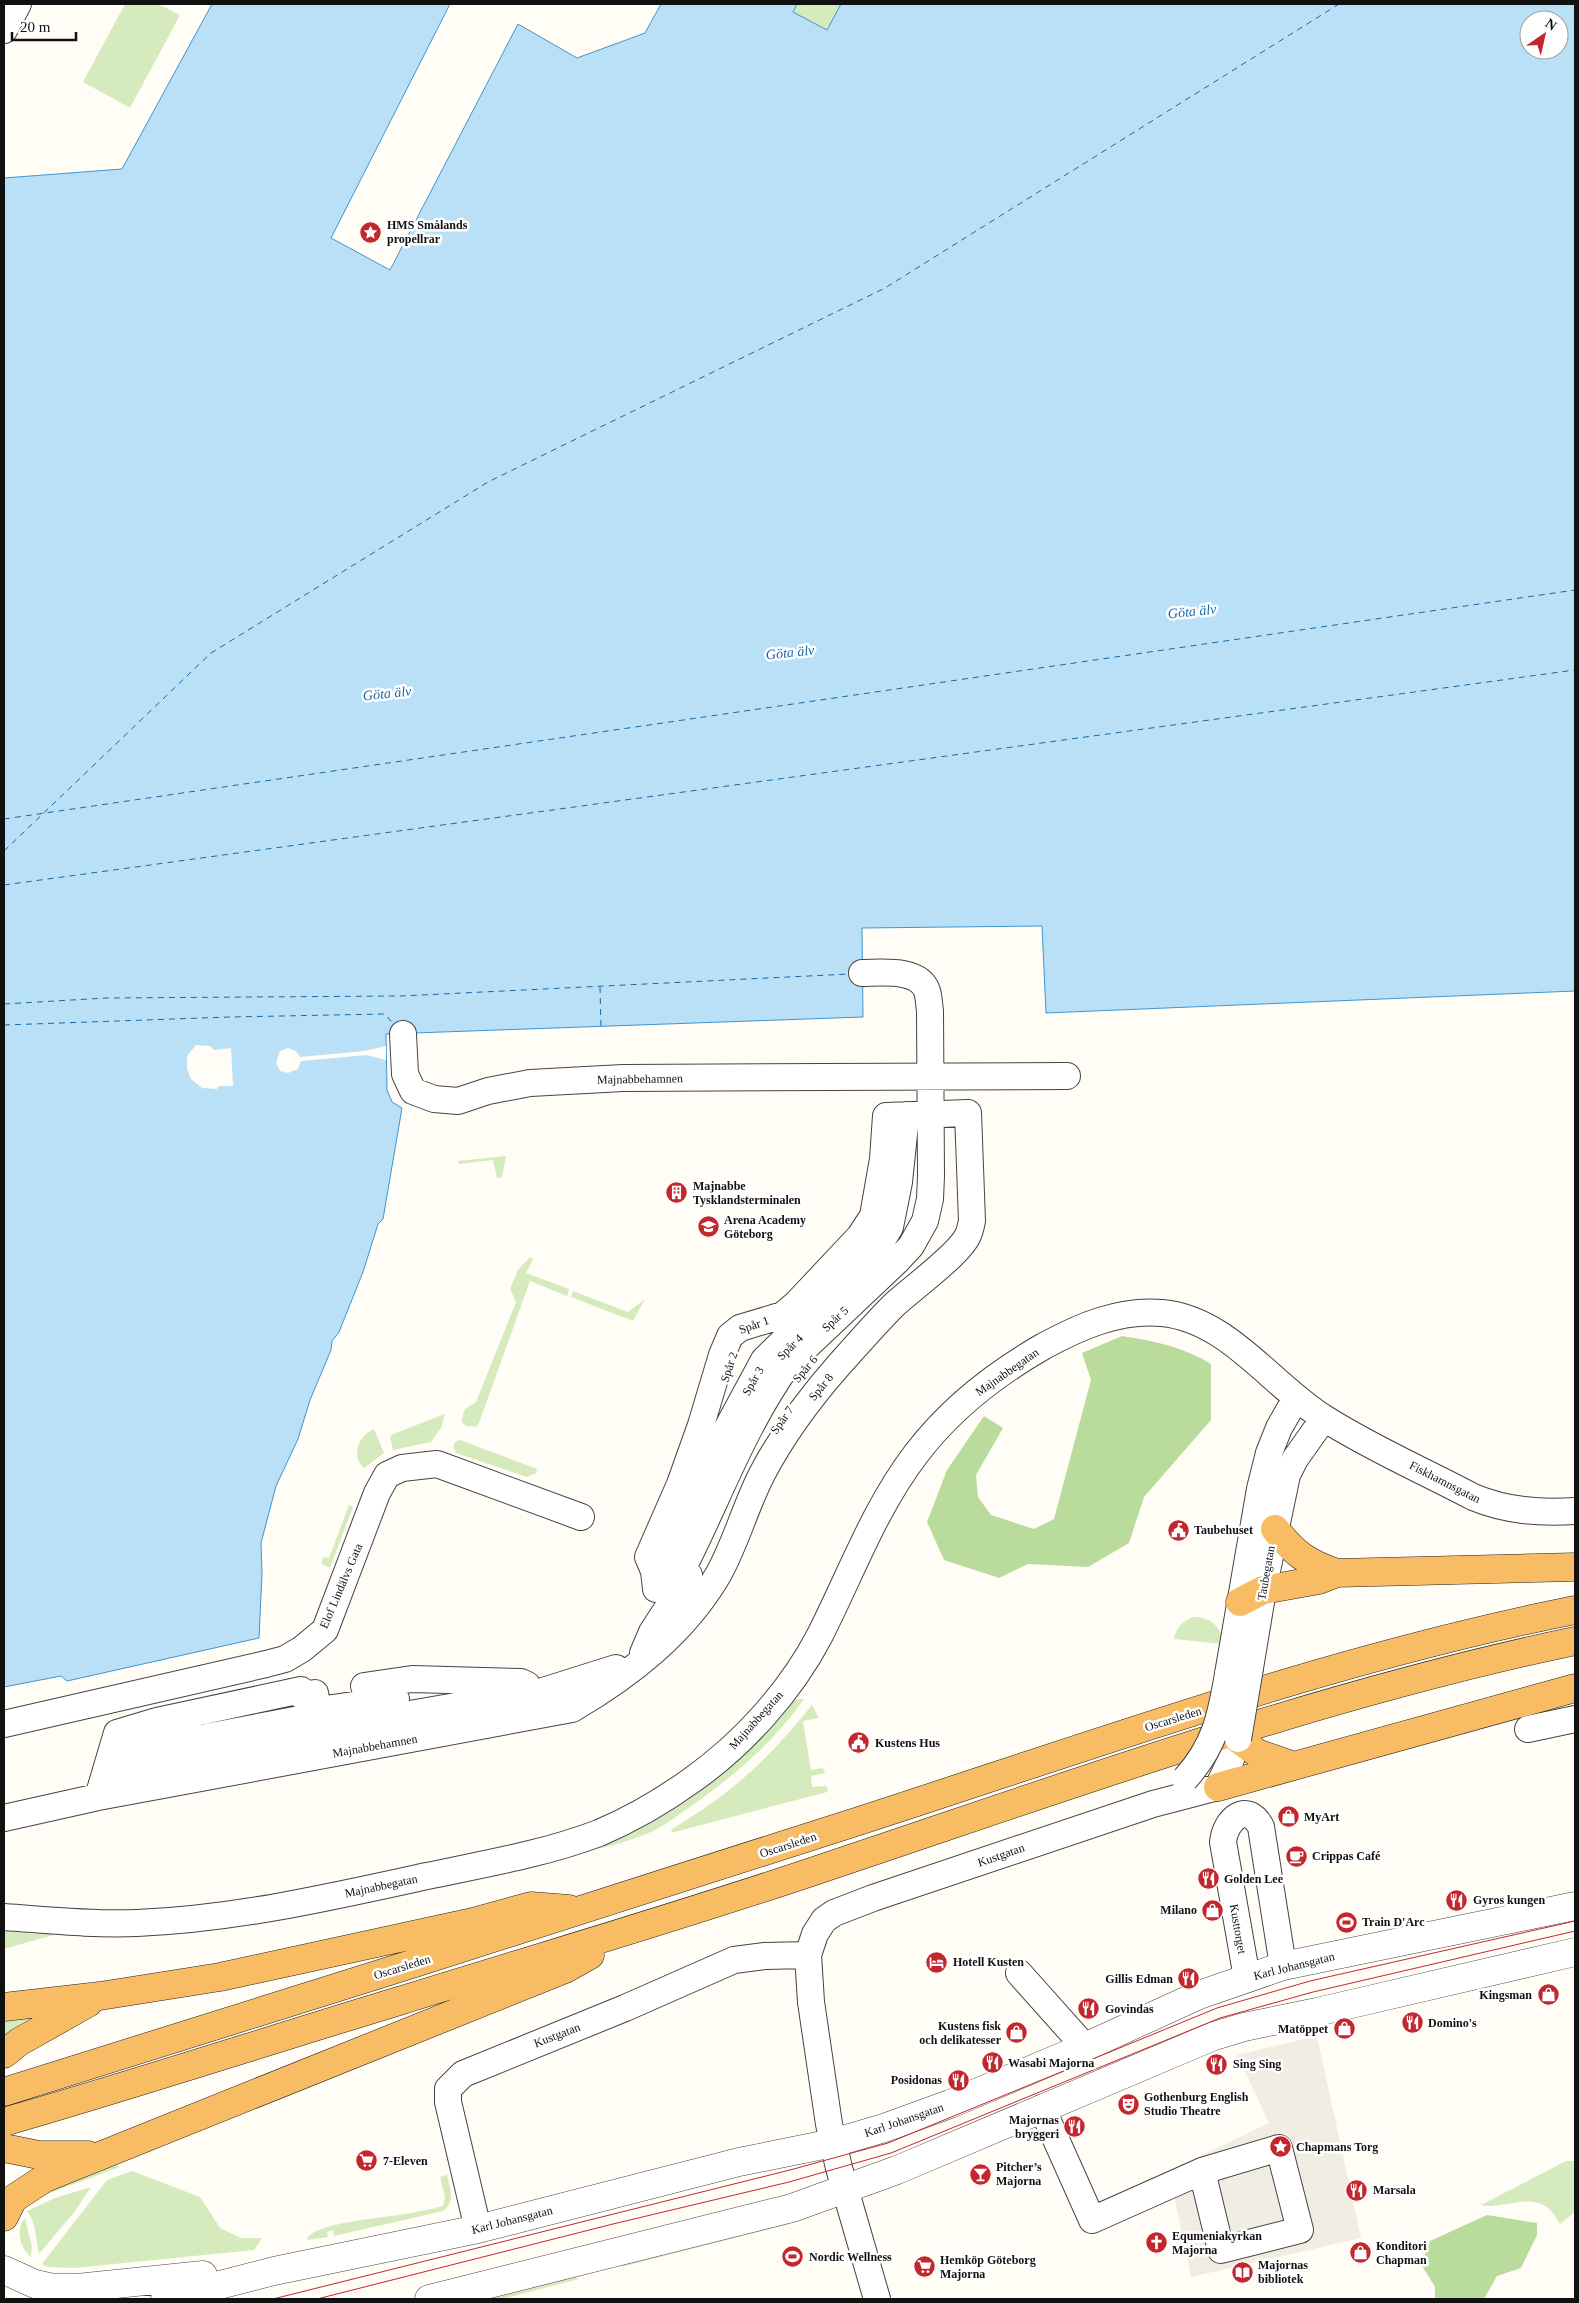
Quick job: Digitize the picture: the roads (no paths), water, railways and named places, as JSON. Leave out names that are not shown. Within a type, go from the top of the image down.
[{"type":"highway","points":[[1275,1529],[1292,1551],[1300,1557],[1319,1567],[1337,1573]]},
{"type":"highway","points":[[1252,1596],[1319,1580],[1337,1573],[1575,1567]]},
{"type":"highway","name":"Oscarsleden","points":[[4,2092],[583,1910],[1302,1679],[1473,1633],[1575,1610]]},
{"type":"highway","points":[[8,2121],[639,1927],[829,1866],[1018,1801],[1315,1706],[1391,1685],[1575,1641]]},
{"type":"highway","points":[[1222,1778],[1294,1766],[1575,1688]]},
{"type":"highway","points":[[1238,1739],[1267,1757],[1294,1766]]},
{"type":"highway","points":[[4,2007],[100,1996],[220,1977],[473,1922],[532,1906],[583,1910]]},
{"type":"highway","points":[[4,2217],[13,2199],[45,2178],[565,1969],[639,1927]]},
{"type":"highway","points":[[4,2054],[18,2042],[100,1996]]},
{"type":"highway","points":[[4,2148],[39,2155],[106,2154]]},
{"type":"street","points":[[4,30],[18,4]]},
{"type":"street","points":[[862,973],[900,974],[919,980],[927,990],[930,1011],[931,1076],[926,1115]]},
{"type":"street","name":"Majnabbehamnen","points":[[403,1034],[405,1074],[413,1091],[434,1099],[458,1101],[488,1091],[530,1083],[623,1078],[1067,1076]]},
{"type":"street","name":"Spår 4","points":[[656,1589],[668,1579],[726,1449],[776,1360],[885,1259],[903,1231],[926,1115]]},
{"type":"street","name":"Spår 2","points":[[656,1589],[658,1558],[689,1488],[738,1343],[744,1337],[787,1324],[802,1311],[867,1242],[882,1219],[887,1199],[926,1115]]},
{"type":"street","name":"Spår 8","points":[[626,1664],[664,1643],[688,1616],[717,1576],[762,1475],[786,1433],[812,1398],[837,1367],[894,1306],[952,1255],[968,1235],[972,1221],[926,1115]]},
{"type":"street","name":"Majnabbegatan","points":[[4,1917],[70,1922],[134,1923],[240,1914],[376,1887],[551,1848],[598,1833],[646,1811],[695,1778],[726,1753],[778,1698],[804,1664],[819,1637],[879,1511],[916,1453],[949,1416],[983,1386],[1016,1363],[1080,1328],[1124,1313],[1160,1312],[1178,1315],[1216,1332],[1296,1398],[1324,1418]]},
{"type":"street","name":"Taubegatan","points":[[1222,1778],[1238,1739],[1239,1671],[1252,1596],[1260,1489],[1269,1453],[1279,1428],[1296,1398]]},
{"type":"street","name":"Taubegatan","points":[[1252,1596],[1275,1529],[1287,1475],[1295,1459],[1324,1418]]},
{"type":"street","name":"Fiskhamnsgatan","points":[[1324,1418],[1473,1497],[1494,1506],[1542,1513],[1575,1511]]},
{"type":"street","name":"Elof Lindälvs Gata","points":[[4,1724],[266,1664],[285,1659],[302,1649],[325,1630],[377,1493],[388,1475],[402,1468],[437,1464],[581,1517]]},
{"type":"street","name":"Majnabbehamnen","points":[[4,1818],[98,1797],[572,1709],[607,1689],[626,1664],[656,1589]]},
{"type":"street","name":"Majnabbehamnen","points":[[98,1797],[123,1737],[159,1727],[538,1689],[626,1664]]},
{"type":"street","name":"Taubegatan","points":[[1153,1804],[1185,1779],[1200,1763],[1210,1744],[1222,1709],[1239,1671]]},
{"type":"street","name":"Majnabbehamnen","points":[[322,1710],[412,1679],[521,1682],[538,1689]]},
{"type":"street","points":[[1222,1709],[1228,1727],[1238,1739]]},
{"type":"street","name":"Majnabbehamnen","points":[[98,1797],[144,1770],[330,1734],[322,1710]]},
{"type":"street","points":[[1528,1729],[1575,1719]]},
{"type":"street","name":"Kustgatan","points":[[878,2299],[833,2144],[816,2044],[808,1955],[815,1934],[824,1920],[834,1913],[1153,1804],[1222,1778]]},
{"type":"street","name":"Kusttorget","points":[[1247,1978],[1222,1842],[1227,1825],[1234,1818],[1242,1815],[1250,1816],[1257,1820],[1261,1827],[1283,1966]]},
{"type":"street","name":"Karl Johansgatan","points":[[165,2299],[274,2271],[478,2229],[739,2162],[833,2144],[950,2104],[1085,2047],[1199,1995],[1283,1966],[1575,1906]]},
{"type":"street","points":[[430,2299],[792,2208],[846,2189],[1229,2031],[1575,1952]]},
{"type":"street","name":"Kustgatan","points":[[478,2229],[448,2102],[448,2089],[458,2078],[484,2064],[625,2008],[734,1960],[765,1956],[808,1955]]},
{"type":"street","points":[[1019,1973],[1085,2047]]},
{"type":"street","points":[[1042,2108],[1092,2220],[1202,2171]]},
{"type":"street","name":"Karl Johansgatan","points":[[4,2270],[35,2284],[53,2288],[77,2288],[232,2271],[274,2271]]},
{"type":"water","name":"Göta älv","points":[[212,4],[450,4],[331,238],[390,270],[518,24],[577,58],[645,33],[661,4],[797,4],[793,12],[827,30],[841,4],[1575,4],[1575,991],[1046,1013],[1042,926],[862,928],[863,1017],[386,1034],[387,1090],[392,1102],[402,1108],[383,1219],[378,1224],[363,1272],[339,1332],[332,1341],[331,1350],[310,1400],[298,1439],[276,1486],[261,1543],[262,1573],[259,1638],[67,1681],[61,1676],[4,1687],[4,178],[122,169]]},
{"type":"tram line","points":[[273,2299],[790,2170],[888,2143],[1217,2008],[1310,1981],[1575,1921]]},
{"type":"tram line","points":[[317,2299],[613,2224],[789,2182],[891,2153],[1220,2018],[1313,1992],[1575,1931]]},
{"type":"place","name":"HMS Smålands propellrar","points":[[371,232]]},
{"type":"place","name":"Majnabbe Tysklandsterminalen","points":[[677,1193]]},
{"type":"place","name":"Arena Academy Göteborg","points":[[708,1227]]},
{"type":"place","name":"Taubehuset","points":[[1178,1530]]},
{"type":"place","name":"Kustens Hus","points":[[859,1743]]},
{"type":"place","name":"MyArt","points":[[1288,1817]]},
{"type":"place","name":"Crippas Café","points":[[1296,1856]]},
{"type":"place","name":"Golden Lee","points":[[1208,1879]]},
{"type":"place","name":"Gyros kungen","points":[[1457,1900]]},
{"type":"place","name":"Milano","points":[[1213,1910]]},
{"type":"place","name":"Train D'Arc","points":[[1346,1922]]},
{"type":"place","name":"Hotell Kusten","points":[[937,1962]]},
{"type":"place","name":"Gillis Edman","points":[[1189,1979]]},
{"type":"place","name":"Kingsman","points":[[1548,1995]]},
{"type":"place","name":"Govindas","points":[[1089,2009]]},
{"type":"place","name":"Domino's","points":[[1412,2023]]},
{"type":"place","name":"Matöppet","points":[[1344,2029]]},
{"type":"place","name":"Kustens fisk och delikatesser","points":[[1017,2033]]},
{"type":"place","name":"Wasabi Majorna","points":[[992,2063]]},
{"type":"place","name":"Sing Sing","points":[[1217,2064]]},
{"type":"place","name":"Posidonas","points":[[958,2080]]},
{"type":"place","name":"Gothenburg English Studio Theatre","points":[[1128,2104]]},
{"type":"place","name":"Majornas bryggeri","points":[[1075,2127]]},
{"type":"place","name":"Chapmans Torg","points":[[1280,2147]]},
{"type":"place","name":"7-Eleven","points":[[367,2161]]},
{"type":"place","name":"Pitcher’s Majorna","points":[[980,2174]]},
{"type":"place","name":"Marsala","points":[[1357,2190]]},
{"type":"place","name":"Equmeniakyrkan Majorna","points":[[1156,2243]]},
{"type":"place","name":"Konditori Chapman","points":[[1360,2253]]},
{"type":"place","name":"Nordic Wellness","points":[[793,2257]]},
{"type":"place","name":"Hemköp Göteborg Majorna","points":[[924,2267]]},
{"type":"place","name":"Majornas bibliotek","points":[[1242,2272]]}]
